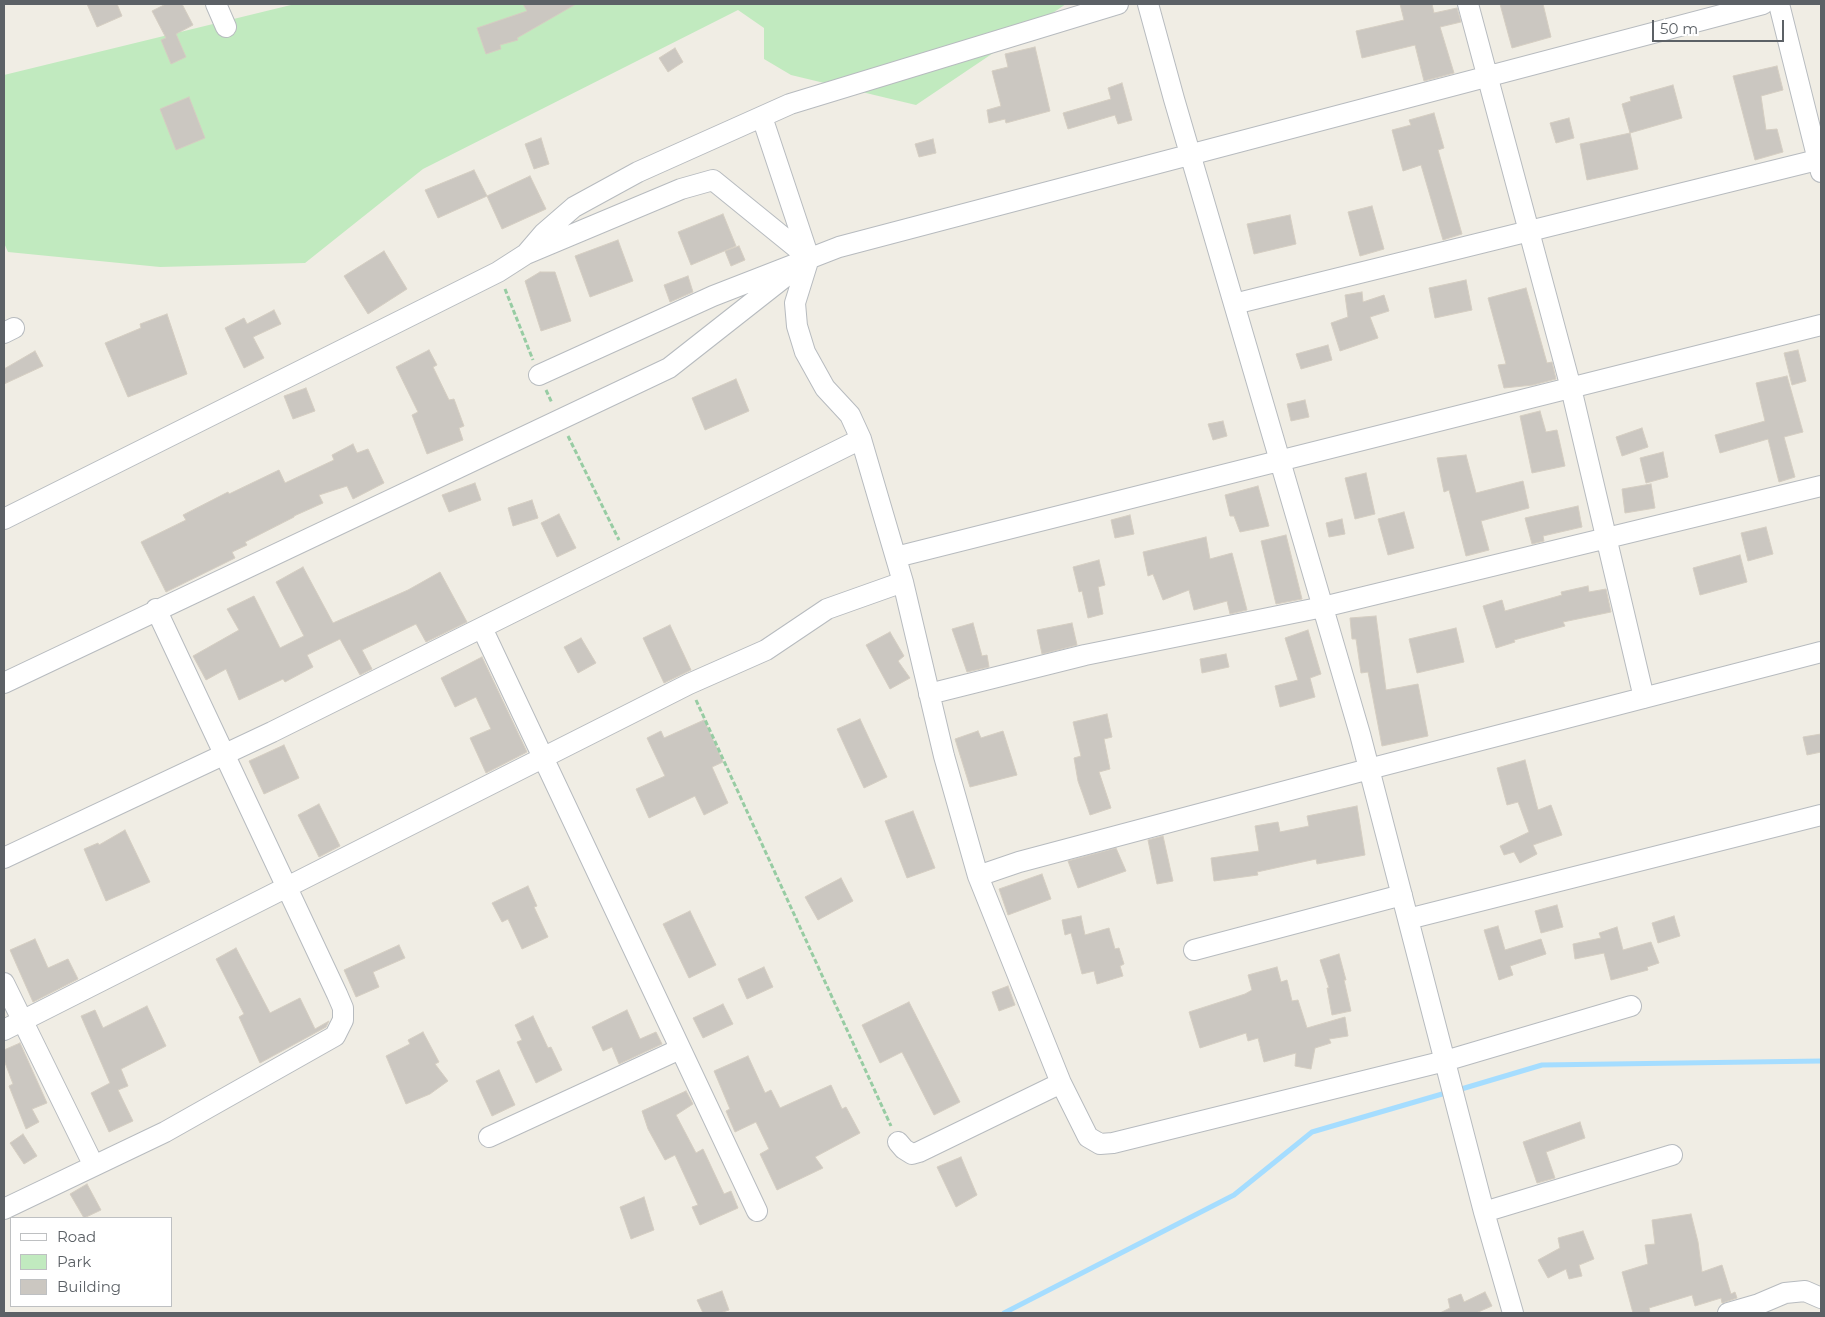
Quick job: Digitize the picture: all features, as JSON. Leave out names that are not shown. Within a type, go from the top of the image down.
[{"type":"street","points":[[216,4],[226,27]]},
{"type":"street","points":[[526,254],[544,233],[574,206],[638,172],[790,104],[1118,4]]},
{"type":"street","points":[[1148,4],[1369,769],[1484,1212],[1513,1313]]},
{"type":"street","points":[[1468,4],[1571,388],[1605,539],[1644,698]]},
{"type":"street","points":[[539,375],[713,296],[839,247],[1190,153],[1763,4]]},
{"type":"street","points":[[1234,304],[1529,231],[1820,163],[1778,4]]},
{"type":"street","points":[[762,117],[809,258],[795,303],[797,326],[805,352],[825,388],[850,415],[861,439],[903,582],[929,694],[978,876],[1061,1083],[1088,1137],[1094,1142],[1106,1145],[1445,1061],[1631,1006]]},
{"type":"street","points":[[4,519],[478,282],[526,254],[680,188],[713,180],[809,258]]},
{"type":"street","points":[[4,683],[156,609],[669,368],[809,258]]},
{"type":"street","points":[[896,557],[1821,325]]},
{"type":"street","points":[[4,858],[224,755],[861,439]]},
{"type":"street","points":[[929,694],[1085,655],[1323,607],[1821,486]]},
{"type":"street","points":[[4,1030],[542,760],[689,684],[730,668],[766,650],[827,609],[903,582]]},
{"type":"street","points":[[4,1210],[165,1132],[335,1036],[343,1020],[343,1008],[156,609]]},
{"type":"street","points":[[482,628],[542,760],[757,1211]]},
{"type":"street","points":[[978,876],[1028,860],[1369,769],[1821,652]]},
{"type":"street","points":[[1408,919],[1821,815]]},
{"type":"street","points":[[1194,950],[1402,895]]},
{"type":"street","points":[[4,983],[94,1166]]},
{"type":"street","points":[[489,1137],[680,1049]]},
{"type":"street","points":[[898,1142],[912,1154],[919,1152],[1061,1083]]},
{"type":"street","points":[[1484,1212],[1672,1155]]},
{"type":"street","points":[[1728,1313],[1759,1304],[1785,1293],[1805,1291],[1821,1298]]},
{"type":"path","points":[[689,684],[898,1142]]},
{"type":"green space","points":[[295,4],[1066,4],[916,105],[791,75],[764,59],[764,28],[738,10],[423,169],[305,263],[160,267],[8,252],[4,243],[4,75]]},
{"type":"building","points":[[87,4],[117,4],[122,16],[97,27]]},
{"type":"building","points":[[166,4],[182,4],[193,25],[176,34],[186,57],[171,64],[161,40],[166,38],[152,11]]},
{"type":"building","points":[[523,4],[576,4],[517,38],[518,40],[500,45],[501,49],[486,54],[477,28],[527,11]]},
{"type":"building","points":[[1400,4],[1432,4],[1434,13],[1457,8],[1461,22],[1440,27],[1454,73],[1424,81],[1415,45],[1362,58],[1356,31],[1404,20]]},
{"type":"building","points":[[1500,4],[1543,4],[1551,37],[1512,48]]},
{"type":"building","points":[[1035,47],[1050,111],[1006,123],[1005,119],[989,123],[987,110],[1001,106],[992,71],[1008,67],[1005,54]]},
{"type":"building","points":[[675,48],[683,62],[668,72],[659,58]]},
{"type":"building","points":[[1777,66],[1783,90],[1761,96],[1766,130],[1777,129],[1783,152],[1755,160],[1733,76]]},
{"type":"building","points":[[1122,83],[1132,120],[1118,124],[1115,115],[1068,129],[1063,113],[1111,99],[1108,88]]},
{"type":"building","points":[[1673,85],[1682,118],[1630,133],[1622,104],[1631,101],[1630,97]]},
{"type":"building","points":[[189,97],[205,138],[176,150],[160,109]]},
{"type":"building","points":[[1434,113],[1444,148],[1438,150],[1462,234],[1443,240],[1421,165],[1403,171],[1392,130],[1411,125],[1409,120]]},
{"type":"building","points":[[1569,118],[1574,138],[1556,143],[1550,123]]},
{"type":"building","points":[[1630,133],[1638,169],[1587,180],[1580,144]]},
{"type":"building","points":[[541,138],[549,164],[534,169],[525,144]]},
{"type":"building","points":[[933,139],[936,153],[919,157],[915,144]]},
{"type":"building","points":[[474,170],[487,196],[438,218],[425,190]]},
{"type":"building","points":[[530,176],[546,209],[502,229],[487,196]]},
{"type":"building","points":[[1372,206],[1384,249],[1360,256],[1348,212]]},
{"type":"building","points":[[723,214],[736,246],[691,265],[678,232]]},
{"type":"building","points":[[1290,215],[1296,244],[1254,254],[1247,224]]},
{"type":"building","points":[[618,240],[633,281],[590,297],[575,256]]},
{"type":"building","points":[[739,246],[745,260],[731,266],[725,251]]},
{"type":"building","points":[[384,251],[407,289],[368,314],[344,276]]},
{"type":"building","points":[[540,272],[555,272],[571,321],[541,331],[525,281]]},
{"type":"building","points":[[688,276],[693,292],[670,302],[664,285]]},
{"type":"building","points":[[1466,280],[1472,310],[1435,318],[1429,288]]},
{"type":"building","points":[[1526,288],[1547,363],[1552,362],[1556,379],[1533,385],[1504,388],[1498,365],[1506,364],[1488,298]]},
{"type":"building","points":[[1362,292],[1363,302],[1384,295],[1389,311],[1370,317],[1378,338],[1340,351],[1331,323],[1348,317],[1345,295]]},
{"type":"building","points":[[274,310],[281,324],[253,337],[264,358],[244,368],[225,328],[244,318],[247,324]]},
{"type":"building","points":[[167,314],[187,374],[128,397],[105,343],[141,328],[140,324]]},
{"type":"building","points":[[1328,345],[1332,360],[1301,369],[1296,354]]},
{"type":"building","points":[[429,350],[437,365],[433,367],[449,400],[454,399],[464,426],[459,428],[463,440],[427,454],[412,415],[418,412],[396,367]]},
{"type":"building","points":[[1798,350],[1806,381],[1792,385],[1784,353]]},
{"type":"building","points":[[35,351],[43,366],[4,384],[4,369]]},
{"type":"building","points":[[1787,376],[1803,432],[1784,437],[1795,477],[1779,482],[1768,439],[1720,453],[1715,435],[1765,421],[1756,383]]},
{"type":"building","points":[[736,379],[749,411],[705,430],[692,398]]},
{"type":"building","points":[[306,388],[315,411],[293,419],[284,396]]},
{"type":"building","points":[[1305,400],[1309,417],[1291,421],[1287,404]]},
{"type":"building","points":[[1540,411],[1546,432],[1557,430],[1565,466],[1532,473],[1520,416]]},
{"type":"building","points":[[1223,421],[1227,436],[1213,440],[1208,424]]},
{"type":"building","points":[[1642,428],[1648,447],[1622,456],[1616,437]]},
{"type":"building","points":[[353,444],[357,453],[368,449],[384,483],[353,499],[347,486],[319,495],[323,503],[245,542],[247,545],[232,552],[235,558],[166,592],[141,542],[186,520],[183,515],[228,492],[229,494],[279,470],[285,483],[334,460],[332,455]]},
{"type":"building","points":[[1663,452],[1668,477],[1646,483],[1640,458]]},
{"type":"building","points":[[1466,455],[1476,493],[1523,481],[1529,508],[1481,521],[1489,550],[1466,556],[1449,490],[1444,492],[1437,458]]},
{"type":"building","points":[[1366,473],[1375,514],[1355,519],[1345,478]]},
{"type":"building","points":[[475,483],[481,500],[449,512],[442,495]]},
{"type":"building","points":[[1651,484],[1655,508],[1625,513],[1622,489]]},
{"type":"building","points":[[1258,486],[1269,526],[1240,532],[1234,516],[1230,516],[1225,495]]},
{"type":"building","points":[[532,500],[538,518],[513,526],[508,508]]},
{"type":"building","points":[[1578,506],[1582,527],[1543,536],[1544,541],[1532,544],[1525,518]]},
{"type":"building","points":[[1404,512],[1414,548],[1388,555],[1378,519]]},
{"type":"building","points":[[559,514],[576,548],[557,557],[541,523]]},
{"type":"building","points":[[1130,515],[1134,534],[1115,538],[1111,520]]},
{"type":"building","points":[[1342,519],[1345,534],[1329,537],[1326,523]]},
{"type":"building","points":[[1766,527],[1773,554],[1748,561],[1741,533]]},
{"type":"building","points":[[1286,535],[1302,599],[1276,604],[1261,541]]},
{"type":"building","points":[[1206,537],[1210,559],[1232,553],[1247,610],[1230,614],[1227,601],[1194,610],[1189,590],[1163,600],[1153,574],[1148,576],[1143,552]]},
{"type":"building","points":[[1740,555],[1747,582],[1700,595],[1693,568]]},
{"type":"building","points":[[1099,560],[1105,585],[1098,587],[1103,614],[1088,618],[1082,591],[1079,592],[1073,567]]},
{"type":"building","points":[[303,567],[333,623],[408,590],[440,572],[467,622],[426,642],[416,624],[362,650],[372,669],[360,675],[340,639],[307,655],[313,667],[285,682],[283,679],[239,700],[226,669],[206,680],[193,656],[239,630],[227,609],[254,596],[280,648],[304,636],[276,582]]},
{"type":"building","points":[[1588,586],[1589,592],[1606,589],[1611,612],[1563,622],[1565,626],[1514,640],[1515,642],[1496,648],[1483,606],[1502,600],[1505,611],[1562,595],[1561,592]]},
{"type":"building","points":[[1376,616],[1386,690],[1418,684],[1428,736],[1382,746],[1368,672],[1361,673],[1356,639],[1352,639],[1350,618]]},
{"type":"building","points":[[973,623],[982,656],[987,655],[989,667],[967,672],[952,629]]},
{"type":"building","points":[[1072,623],[1077,645],[1042,654],[1037,630]]},
{"type":"building","points":[[670,625],[691,670],[664,683],[643,638]]},
{"type":"building","points":[[1456,628],[1464,662],[1417,673],[1409,639]]},
{"type":"building","points":[[1308,630],[1321,674],[1310,678],[1315,697],[1280,707],[1275,686],[1298,680],[1285,638]]},
{"type":"building","points":[[890,632],[904,656],[898,661],[910,678],[890,689],[866,645]]},
{"type":"building","points":[[581,638],[596,663],[578,673],[564,647]]},
{"type":"building","points":[[1226,654],[1229,667],[1202,673],[1200,659]]},
{"type":"building","points":[[482,657],[527,752],[486,773],[470,738],[491,729],[476,697],[455,707],[441,678]]},
{"type":"building","points":[[1107,714],[1112,737],[1104,739],[1110,769],[1099,772],[1111,808],[1090,815],[1078,781],[1074,758],[1081,756],[1073,722]]},
{"type":"building","points":[[860,719],[887,777],[864,788],[837,729]]},
{"type":"building","points":[[704,720],[723,762],[712,767],[728,803],[704,815],[695,796],[649,818],[636,789],[665,776],[647,738],[661,731],[664,738]]},
{"type":"building","points":[[978,731],[981,738],[1003,731],[1017,775],[970,787],[955,739]]},
{"type":"building","points":[[1821,734],[1821,752],[1807,755],[1803,737]]},
{"type":"building","points":[[284,745],[299,778],[264,794],[249,761]]},
{"type":"building","points":[[1525,760],[1538,810],[1551,805],[1562,835],[1533,845],[1537,854],[1520,863],[1514,852],[1504,855],[1500,846],[1529,832],[1518,802],[1507,805],[1497,768]]},
{"type":"building","points":[[319,804],[340,846],[319,857],[298,815]]},
{"type":"building","points":[[1357,806],[1365,855],[1317,864],[1316,859],[1257,872],[1258,875],[1214,881],[1211,858],[1259,851],[1255,826],[1278,822],[1280,832],[1309,826],[1307,816]]},
{"type":"building","points":[[913,811],[935,868],[907,878],[885,821]]},
{"type":"building","points":[[125,830],[150,882],[106,901],[84,849],[98,843],[99,845]]},
{"type":"building","points":[[1163,836],[1173,881],[1157,884],[1148,840]]},
{"type":"building","points":[[1116,848],[1126,871],[1078,888],[1068,861]]},
{"type":"building","points":[[1042,874],[1051,899],[1008,915],[999,889]]},
{"type":"building","points":[[841,878],[853,901],[818,920],[805,897]]},
{"type":"building","points":[[528,886],[537,906],[534,907],[548,937],[522,949],[508,919],[502,922],[492,903]]},
{"type":"building","points":[[1557,905],[1563,927],[1541,933],[1535,911]]},
{"type":"building","points":[[690,911],[716,965],[689,978],[663,924]]},
{"type":"building","points":[[1081,916],[1085,935],[1109,928],[1115,949],[1119,948],[1124,964],[1120,966],[1123,976],[1097,984],[1094,971],[1082,974],[1071,933],[1065,935],[1062,920]]},
{"type":"building","points":[[1674,916],[1680,936],[1658,943],[1652,923]]},
{"type":"building","points":[[1498,926],[1505,950],[1541,939],[1546,954],[1510,966],[1513,975],[1499,980],[1484,930]]},
{"type":"building","points":[[1617,927],[1623,950],[1651,942],[1659,963],[1647,967],[1648,970],[1611,980],[1604,953],[1575,959],[1573,944],[1601,938],[1599,933]]},
{"type":"building","points":[[35,939],[48,968],[68,959],[78,979],[33,1002],[10,950]]},
{"type":"building","points":[[399,945],[405,958],[373,972],[379,987],[356,997],[344,970]]},
{"type":"building","points":[[236,948],[270,1013],[300,998],[315,1029],[329,1021],[326,1027],[260,1063],[239,1017],[244,1014],[216,959]]},
{"type":"building","points":[[1339,954],[1351,1011],[1332,1015],[1327,988],[1329,988],[1320,960]]},
{"type":"building","points":[[764,967],[773,987],[747,999],[738,979]]},
{"type":"building","points":[[1277,967],[1281,982],[1287,980],[1292,1001],[1298,1000],[1307,1028],[1345,1017],[1348,1036],[1329,1039],[1331,1043],[1315,1048],[1311,1069],[1295,1066],[1296,1053],[1264,1062],[1258,1038],[1248,1041],[1246,1033],[1200,1048],[1189,1012],[1245,994],[1252,990],[1248,975]]},
{"type":"building","points":[[1008,986],[1015,1005],[999,1011],[992,992]]},
{"type":"building","points":[[909,1002],[960,1102],[934,1115],[902,1052],[880,1063],[862,1025]]},
{"type":"building","points":[[723,1004],[733,1024],[703,1038],[693,1018]]},
{"type":"building","points":[[147,1006],[166,1046],[121,1069],[128,1086],[118,1090],[133,1121],[109,1132],[91,1093],[110,1083],[81,1016],[95,1010],[103,1028]]},
{"type":"building","points":[[627,1010],[640,1039],[656,1032],[662,1044],[619,1064],[612,1047],[603,1051],[592,1027]]},
{"type":"building","points":[[533,1016],[548,1048],[551,1047],[562,1070],[536,1083],[517,1042],[522,1040],[515,1025]]},
{"type":"building","points":[[423,1032],[439,1062],[435,1064],[448,1081],[430,1094],[406,1104],[386,1056],[410,1044],[408,1040]]},
{"type":"building","points":[[20,1043],[47,1103],[32,1109],[39,1122],[26,1129],[9,1086],[13,1084],[4,1060],[4,1050]]},
{"type":"building","points":[[748,1056],[765,1093],[771,1090],[780,1108],[831,1085],[842,1109],[846,1107],[860,1133],[815,1157],[823,1168],[777,1190],[760,1154],[769,1149],[756,1122],[735,1132],[726,1111],[730,1109],[714,1071]]},
{"type":"building","points":[[499,1070],[515,1105],[492,1116],[476,1081]]},
{"type":"building","points":[[686,1091],[693,1104],[676,1115],[696,1153],[703,1149],[724,1194],[731,1191],[738,1208],[700,1225],[692,1207],[698,1205],[675,1155],[665,1160],[648,1129],[642,1111]]},
{"type":"building","points":[[1580,1122],[1585,1138],[1546,1152],[1555,1178],[1537,1183],[1523,1142]]},
{"type":"building","points":[[23,1134],[37,1156],[24,1164],[10,1143]]},
{"type":"building","points":[[961,1157],[977,1195],[956,1207],[937,1167]]},
{"type":"building","points":[[87,1184],[101,1210],[83,1217],[70,1194]]},
{"type":"building","points":[[644,1197],[654,1230],[631,1239],[620,1207]]},
{"type":"building","points":[[1691,1214],[1698,1242],[1702,1272],[1722,1265],[1731,1294],[1735,1292],[1737,1298],[1722,1303],[1721,1298],[1695,1306],[1692,1295],[1649,1308],[1650,1313],[1633,1313],[1622,1272],[1648,1264],[1645,1245],[1655,1244],[1652,1220]]},
{"type":"building","points":[[1583,1231],[1594,1259],[1579,1265],[1582,1276],[1569,1279],[1566,1269],[1548,1278],[1538,1260],[1560,1248],[1558,1238]]},
{"type":"building","points":[[722,1291],[729,1310],[720,1313],[703,1313],[697,1300]]},
{"type":"building","points":[[1485,1292],[1492,1306],[1476,1313],[1440,1313],[1450,1308],[1448,1299],[1461,1294],[1464,1302]]},
{"type":"waterway","points":[[1458,1090],[1542,1065],[1821,1061]]},
{"type":"waterway","points":[[1004,1313],[1234,1195],[1312,1132],[1449,1092]]}]
